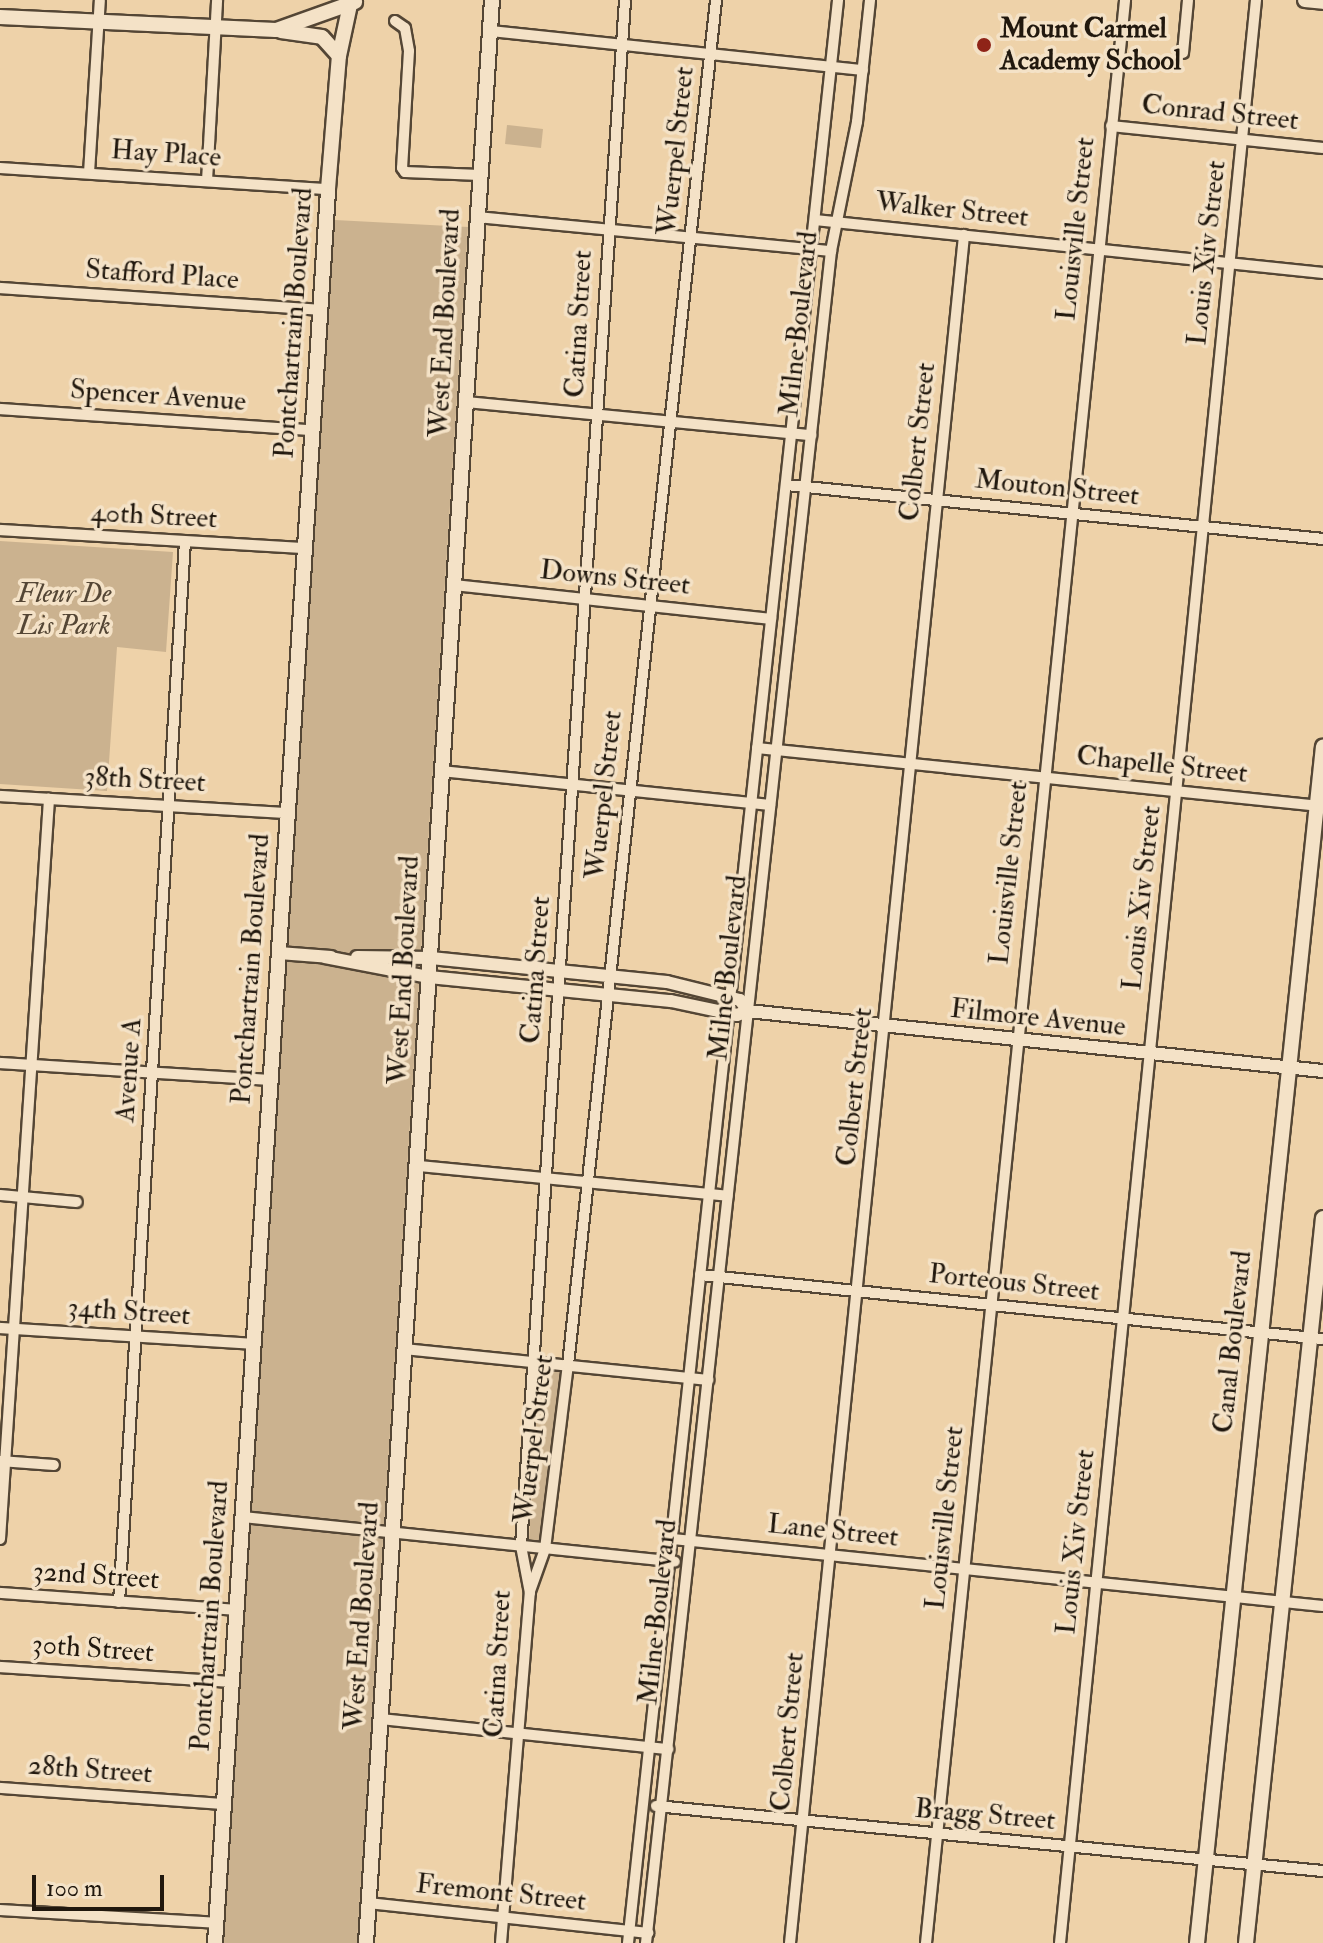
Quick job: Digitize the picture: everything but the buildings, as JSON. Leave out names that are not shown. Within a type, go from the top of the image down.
[{"type":"main road","name":"West End Boulevard","points":[[366,1943],[404,1349],[419,1166],[441,771],[492,0]]},
{"type":"main road","points":[[1305,0],[1322,1]]},
{"type":"main road","points":[[276,30],[353,2]]},
{"type":"main road","name":"Pontchartrain Boulevard","points":[[215,1943],[328,189],[339,56],[353,2]]},
{"type":"main road","points":[[0,17],[216,30],[276,30],[322,37],[339,56]]},
{"type":"main road","name":"Canal Boulevard","points":[[1197,1943],[1260,1333],[1320,806],[1323,747]]},
{"type":"main road","points":[[1246,1943],[1281,1602],[1316,1339],[1323,1218]]},
{"type":"street","points":[[89,173],[100,0]]},
{"type":"street","points":[[207,181],[217,0]]},
{"type":"street","name":"Catina Street","points":[[501,1943],[530,1593],[521,1546],[625,0]]},
{"type":"street","name":"Wuerpel Street","points":[[530,1593],[545,1549],[568,1365],[716,0]]},
{"type":"street","name":"Milne Boulevard","points":[[628,1943],[838,0]]},
{"type":"street","name":"Milne Boulevard","points":[[647,1938],[834,222],[851,157],[870,0]]},
{"type":"street","name":"Louisville Street","points":[[926,1943],[1069,514],[1125,0]]},
{"type":"street","points":[[1183,53],[1188,0]]},
{"type":"street","name":"Louis Xiv Street","points":[[1060,1943],[1256,0]]},
{"type":"street","points":[[395,21],[405,28],[409,51],[402,168],[405,172],[480,175]]},
{"type":"street","points":[[491,31],[863,70]]},
{"type":"street","name":"Conrad Street","points":[[1111,126],[1323,148]]},
{"type":"street","name":"Hay Place","points":[[0,168],[328,189]]},
{"type":"street","points":[[477,217],[831,251]]},
{"type":"street","name":"Walker Street","points":[[815,220],[1323,273]]},
{"type":"street","name":"Colbert Street","points":[[790,1943],[964,235]]},
{"type":"street","name":"Stafford Place","points":[[0,288],[321,310]]},
{"type":"street","points":[[466,402],[599,412],[811,435]]},
{"type":"street","name":"Spencer Avenue","points":[[0,409],[312,430]]},
{"type":"street","name":"Mouton Street","points":[[786,485],[1323,539]]},
{"type":"street","name":"40th Street","points":[[0,530],[305,548]]},
{"type":"street","name":"Avenue A","points":[[119,1602],[185,542]]},
{"type":"street","name":"Downs Street","points":[[454,585],[771,619]]},
{"type":"street","name":"Chapelle Street","points":[[757,748],[1320,806]]},
{"type":"street","points":[[441,771],[770,805]]},
{"type":"street","name":"38th Street","points":[[0,796],[288,813]]},
{"type":"street","points":[[0,1539],[49,799]]},
{"type":"street","name":"Filmore Avenue","points":[[279,953],[325,957],[431,958],[560,970],[609,975],[731,996]]},
{"type":"street","name":"Filmore Avenue","points":[[325,957],[429,977],[608,994],[729,1014],[748,1011],[1323,1071]]},
{"type":"street","points":[[731,996],[748,1011]]},
{"type":"street","points":[[0,1063],[269,1080]]},
{"type":"street","points":[[419,1166],[728,1196]]},
{"type":"street","points":[[0,1195],[77,1202]]},
{"type":"street","name":"Porteous Street","points":[[700,1275],[1316,1339]]},
{"type":"street","name":"34th Street","points":[[0,1328],[254,1344]]},
{"type":"street","points":[[404,1349],[708,1380]]},
{"type":"street","points":[[3,1461],[54,1465]]},
{"type":"street","points":[[243,1517],[687,1564]]},
{"type":"street","name":"Lane Street","points":[[673,1539],[1323,1606]]},
{"type":"street","name":"32nd Street","points":[[0,1593],[236,1610]]},
{"type":"street","name":"30th Street","points":[[0,1667],[231,1682]]},
{"type":"street","points":[[381,1719],[668,1749]]},
{"type":"street","name":"28th Street","points":[[0,1788],[224,1804]]},
{"type":"street","name":"Bragg Street","points":[[644,1804],[938,1836],[1323,1871]]},
{"type":"street","name":"Fremont Street","points":[[368,1903],[629,1930],[647,1938]]},
{"type":"street","points":[[0,1910],[216,1923]]},
{"type":"green space","points":[[507,125],[543,129],[541,148],[505,144]]},
{"type":"green space","points":[[335,220],[468,227],[357,1943],[221,1943]]},
{"type":"green space","name":"Fleur De Lis Park","points":[[0,541],[173,552],[166,652],[117,647],[107,791],[0,784]]},
{"type":"green space","points":[[539,1367],[561,1370],[542,1541],[529,1540]]},
{"type":"place","name":"Mount Carmel Academy School","points":[[984,45]]}]
